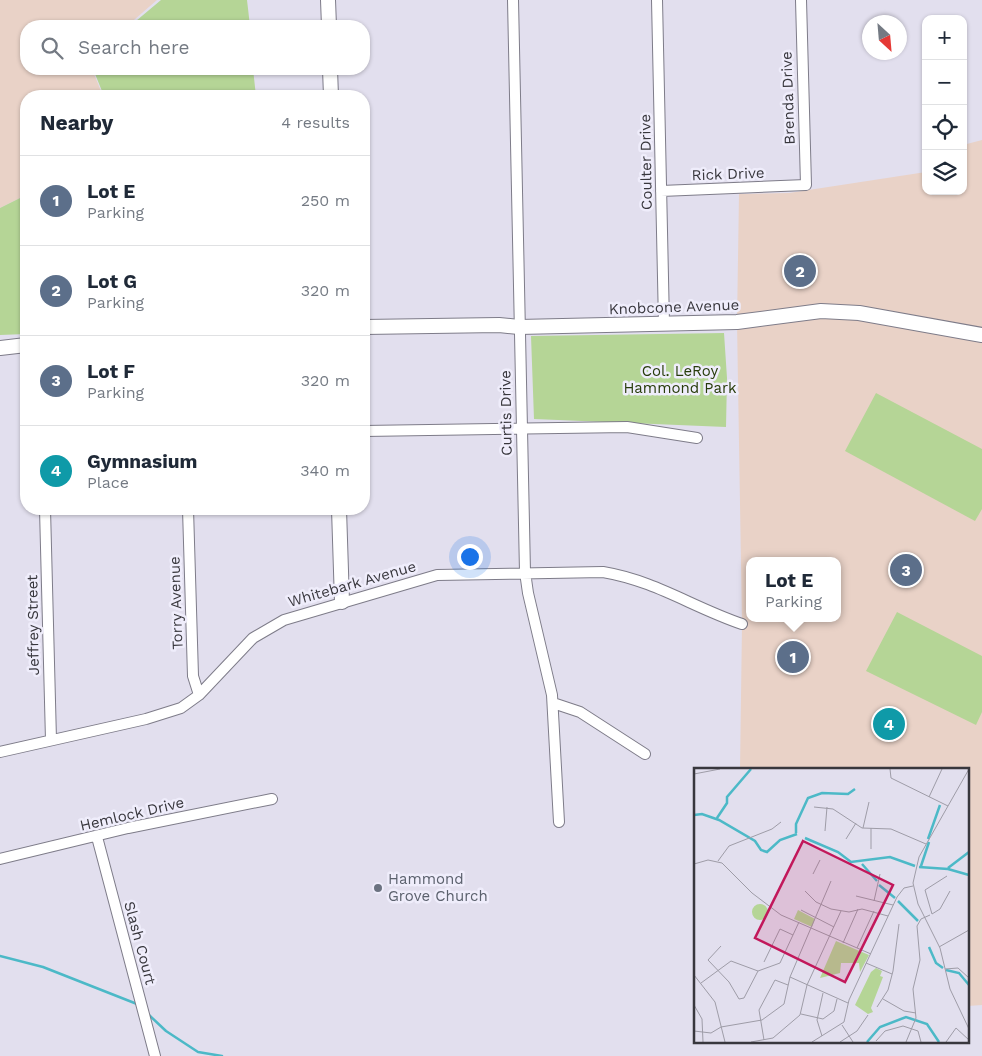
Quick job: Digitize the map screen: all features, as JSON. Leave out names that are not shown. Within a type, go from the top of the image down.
[{"type":"street","points":[[328,0],[329,20]]},
{"type":"street","name":"Curtis Drive","points":[[513,0],[525,572],[528,593],[549,675],[553,704],[559,822]]},
{"type":"street","name":"Coulter Drive","points":[[657,0],[664,324]]},
{"type":"street","name":"Brenda Drive","points":[[795,186],[806,185],[801,0]]},
{"type":"street","points":[[330,75],[331,90]]},
{"type":"street","name":"Rick Drive","points":[[661,191],[795,186]]},
{"type":"street","name":"Knobcone Avenue","points":[[370,327],[499,325],[519,327],[737,322],[821,311],[860,313],[982,335]]},
{"type":"street","points":[[0,348],[20,346]]},
{"type":"street","points":[[370,431],[627,427],[697,438]]},
{"type":"street","name":"Jeffrey Street","points":[[46,515],[52,740]]},
{"type":"street","name":"Torry Avenue","points":[[188,515],[193,676],[199,695]]},
{"type":"street","points":[[339,515],[342,602]]},
{"type":"street","name":"Whitebark Avenue","points":[[0,752],[172,712],[199,695],[244,648],[270,626],[342,602],[437,575],[594,572],[628,576],[655,585],[709,612],[742,624]]},
{"type":"street","points":[[553,704],[580,712],[645,754]]},
{"type":"street","name":"Hemlock Drive","points":[[0,860],[128,828],[272,799]]},
{"type":"street","name":"Slash Court","points":[[97,837],[155,1056]]},
{"type":"shaded area","points":[[0,0],[157,0],[134,20],[20,20],[20,75],[94,75],[101,90],[20,90],[20,198],[0,208]]},
{"type":"shaded area","points":[[982,140],[982,1005],[970,1006],[970,768],[740,768],[742,624],[737,322],[739,194],[789,193],[922,173],[922,195],[967,195],[967,144]]},
{"type":"green space","points":[[161,0],[247,0],[249,20],[137,20]]},
{"type":"green space","points":[[95,75],[254,75],[255,90],[102,90]]},
{"type":"green space","points":[[20,198],[20,334],[0,335],[0,208]]},
{"type":"green space","name":"Col. LeRoy Hammond Park","points":[[724,333],[727,378],[726,427],[534,419],[531,336]]},
{"type":"green space","points":[[876,393],[982,449],[982,509],[975,521],[845,451]]},
{"type":"green space","points":[[897,612],[982,656],[982,712],[976,725],[866,671]]},
{"type":"waterway","points":[[0,956],[43,967],[137,1004]]},
{"type":"waterway","points":[[149,1015],[166,1031],[198,1052],[222,1056]]},
{"type":"place","name":"Lot G","points":[[800,271]]},
{"type":"place","name":"Lot F","points":[[906,570]]},
{"type":"place","name":"Lot E","points":[[793,657]]},
{"type":"place","name":"Gymnasium","points":[[889,724]]},
{"type":"place","name":"Hammond Grove Church","points":[[378,888]]}]
